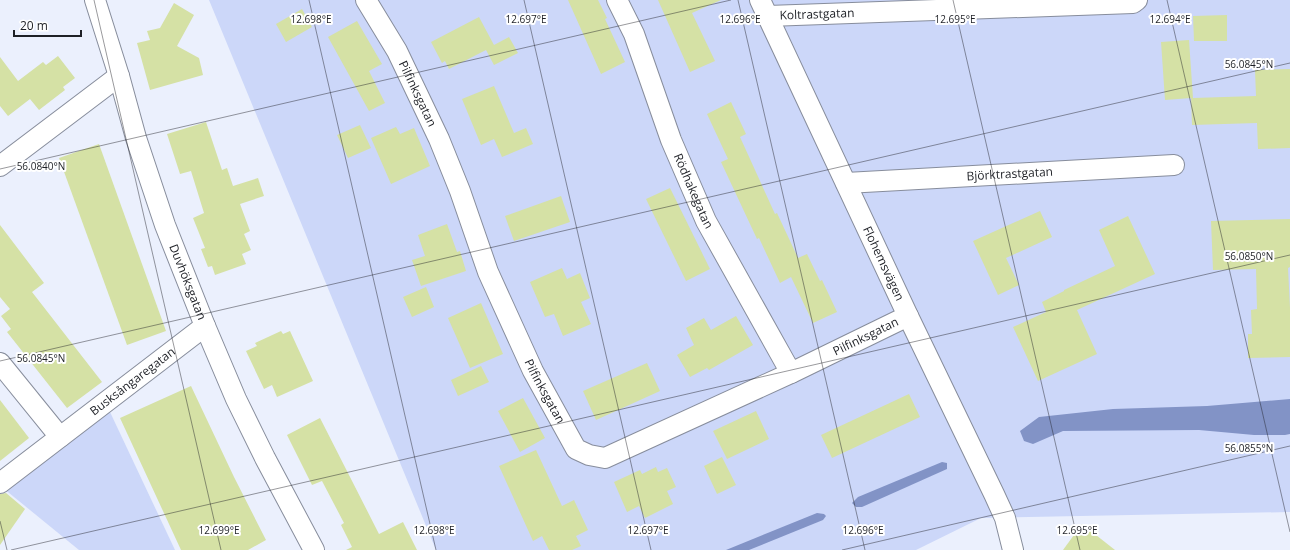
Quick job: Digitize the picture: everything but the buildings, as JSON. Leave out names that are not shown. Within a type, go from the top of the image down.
[{"type":"street","name":"Duvhöksgatan","points":[[95,0],[119,76],[136,138],[164,225],[204,326],[239,405],[265,458],[314,550]]},
{"type":"street","name":"Pilfinksgatan","points":[[366,0],[397,51],[439,139],[460,191],[488,272],[533,371],[576,449],[589,456],[605,458],[790,373],[908,316]]},
{"type":"street","name":"Rödhakegatan","points":[[618,0],[634,34],[671,140],[706,221],[790,373]]},
{"type":"street","name":"Koltrastgatan","points":[[764,8],[1133,3],[1137,0]]},
{"type":"street","name":"Flohemsvägen","points":[[764,8],[908,316],[1002,512],[1013,550]]},
{"type":"street","points":[[0,166],[119,76]]},
{"type":"street","name":"Björktrastgatan","points":[[846,182],[1174,165]]},
{"type":"street","name":"Busksångaregatan","points":[[0,483],[204,326]]},
{"type":"street","points":[[0,363],[60,437]]},
{"type":"shaded area","points":[[209,0],[1290,0],[1290,512],[981,518],[916,550],[436,550]]},
{"type":"shaded area","points":[[1290,399],[1290,434],[1285,435],[1254,435],[1199,430],[1063,431],[1033,444],[1024,441],[1020,431],[1039,417],[1113,409],[1207,406]]},
{"type":"shaded area","points":[[110,412],[175,550],[79,550],[3,488]]},
{"type":"shaded area","points":[[942,462],[947,463],[947,469],[862,507],[856,507],[852,503],[858,497]]},
{"type":"shaded area","points":[[817,513],[824,514],[826,516],[823,520],[749,550],[726,550]]}]
